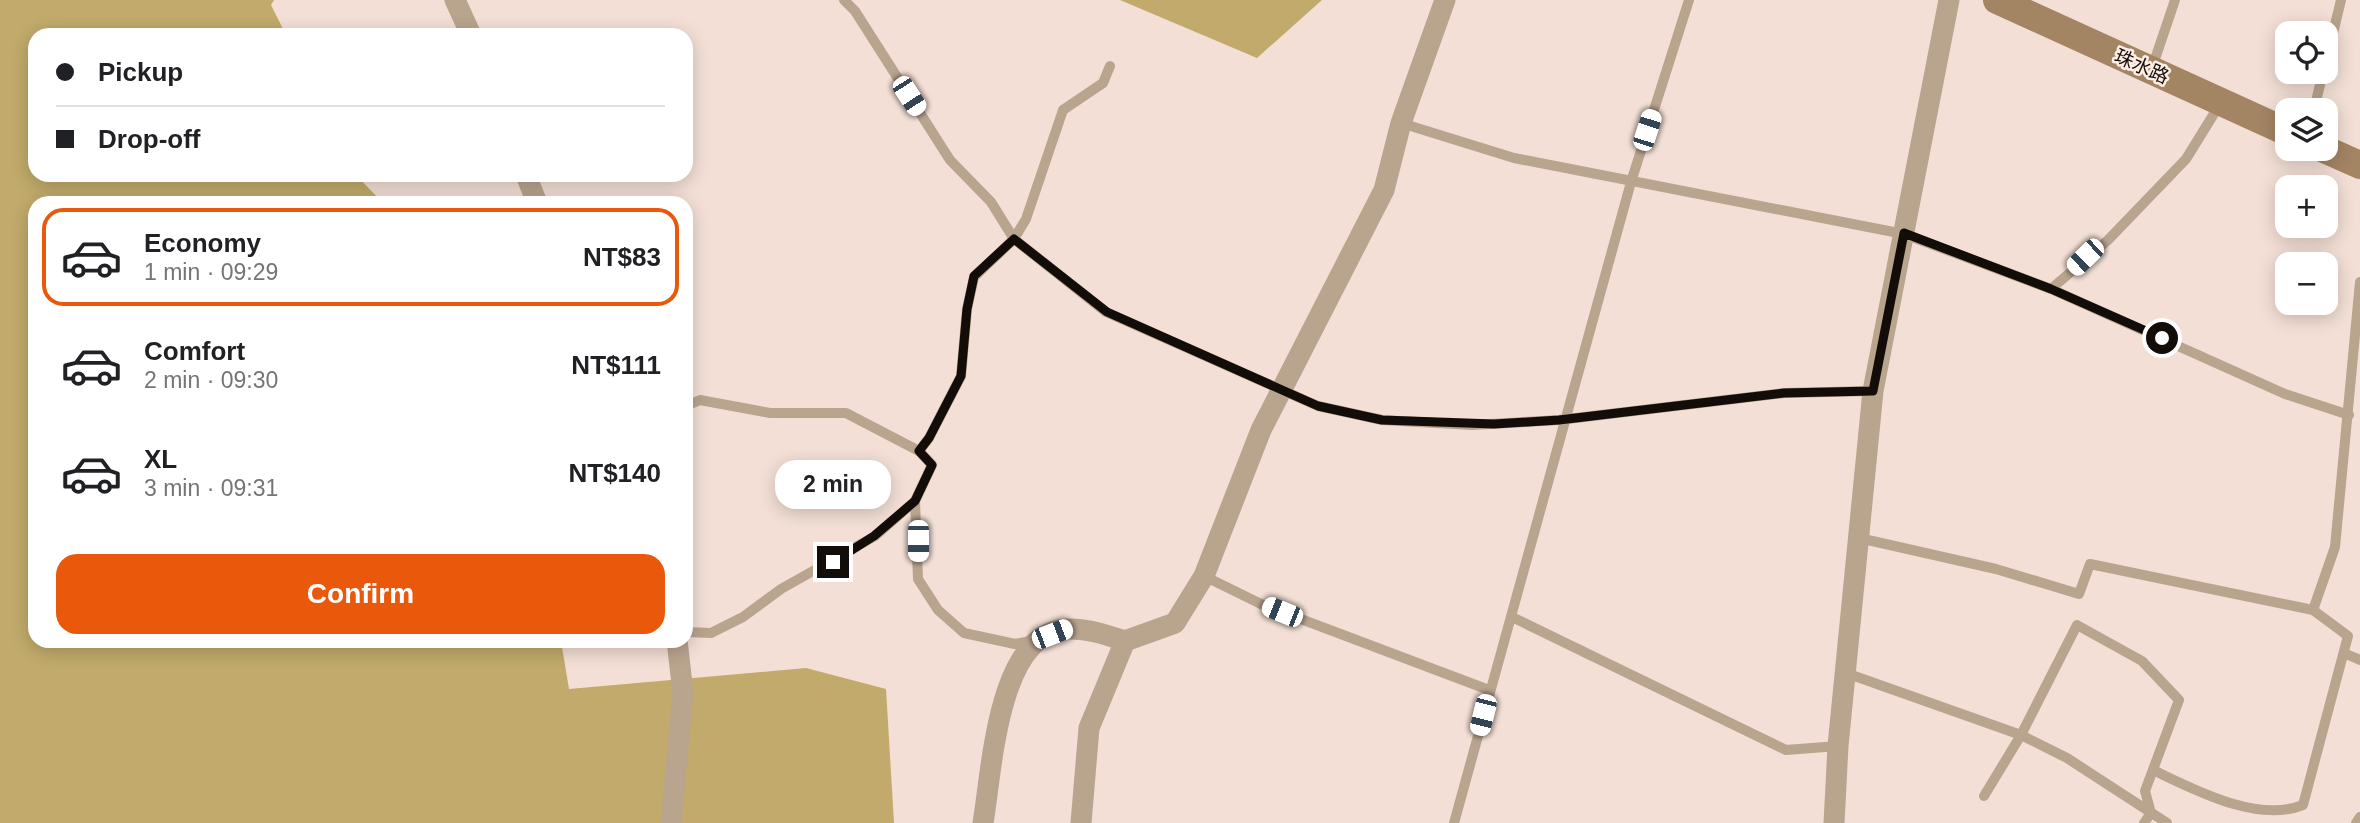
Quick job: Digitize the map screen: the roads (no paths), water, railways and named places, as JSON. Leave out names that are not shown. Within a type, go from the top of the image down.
[{"type":"main road","name":"珠水路","points":[[1997,0],[2275,126]]},
{"type":"main road","points":[[2338,155],[2360,165]]},
{"type":"street","points":[[454,0],[468,28]]},
{"type":"street","points":[[984,823],[1002,708],[1012,674],[1038,640],[1065,629],[1102,634],[1125,641],[1175,623],[1204,576],[1261,430],[1284,390],[1384,190],[1401,123],[1445,0]]},
{"type":"street","points":[[1834,823],[1838,746],[1873,391],[1949,0]]},
{"type":"street","points":[[1081,823],[1089,728],[1125,641]]},
{"type":"street","points":[[671,823],[683,693],[678,648]]},
{"type":"lane","points":[[844,0],[855,12],[950,160],[991,202],[1014,239],[1107,312],[1318,406],[1382,420],[1472,425],[1565,419],[1784,393],[1873,391]]},
{"type":"lane","points":[[1454,823],[1631,183],[1689,0]]},
{"type":"lane","points":[[2151,70],[2175,0]]},
{"type":"lane","points":[[2336,21],[2341,0]]},
{"type":"lane","points":[[919,451],[929,438],[961,376],[967,309],[974,276],[1014,239],[1026,219],[1063,110],[1103,83],[1110,66]]},
{"type":"lane","points":[[2051,289],[2108,240],[2186,159],[2222,102]]},
{"type":"lane","points":[[1401,123],[1514,158],[1631,183],[1904,233],[2051,289],[2285,394],[2349,415]]},
{"type":"lane","points":[[2313,610],[2335,547],[2360,282]]},
{"type":"lane","points":[[693,402],[700,400],[733,404],[770,413],[846,413],[919,451],[932,465],[915,501],[874,536],[781,589],[743,617],[711,633],[693,632]]},
{"type":"lane","points":[[915,501],[918,579],[938,610],[964,633],[1015,644],[1038,640]]},
{"type":"lane","points":[[1859,538],[1996,569],[2079,594],[2090,564],[2313,610],[2348,635],[2346,654],[2303,805],[2287,815],[2263,819],[2155,771]]},
{"type":"lane","points":[[1204,576],[1261,604],[1489,691]]},
{"type":"lane","points":[[1512,617],[1786,750],[1838,746]]},
{"type":"lane","points":[[1984,796],[2021,735],[2077,625],[2142,661],[2179,700],[2155,771],[2145,791],[2151,813]]},
{"type":"lane","points":[[2346,654],[2360,660]]},
{"type":"lane","points":[[1846,673],[2021,735],[2067,758],[2167,823]]},
{"type":"lane","points":[[2144,823],[2151,813]]},
{"type":"lane","points":[[2356,823],[2360,817]]}]
